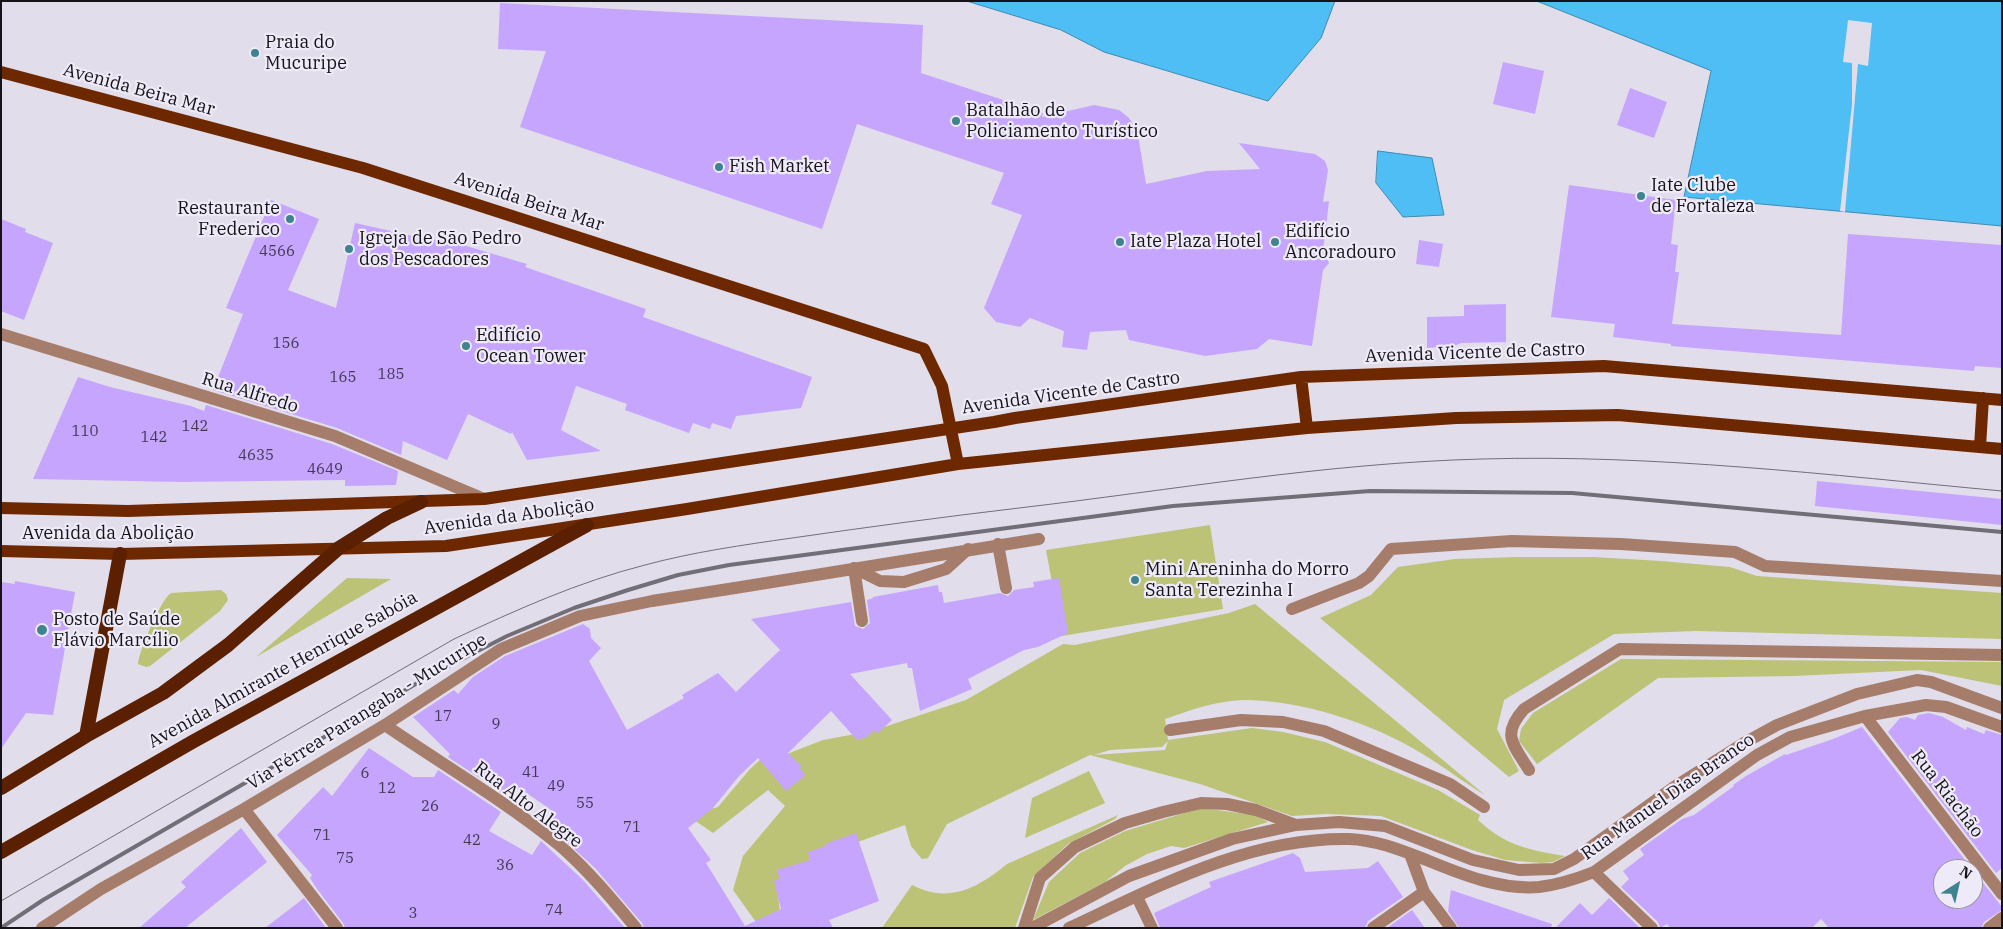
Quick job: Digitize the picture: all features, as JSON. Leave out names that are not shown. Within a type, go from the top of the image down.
[{"type":"highway","points":[[1,788],[86,736],[163,693],[228,645],[340,548],[387,518],[421,502]]},
{"type":"highway","name":"Avenida Almirante Henrique Sabóia","points":[[1,852],[194,741],[586,525]]},
{"type":"highway","points":[[86,736],[120,554]]},
{"type":"main road","name":"Avenida Beira Mar","points":[[1,72],[363,168],[924,349],[942,386],[958,464]]},
{"type":"main road","name":"Avenida Vicente de Castro","points":[[952,428],[1302,377],[1604,366],[2002,400]]},
{"type":"main road","points":[[1302,377],[1307,428]]},
{"type":"main road","points":[[1980,447],[1983,398]]},
{"type":"main road","points":[[958,464],[1307,428],[1456,418],[1618,415],[2002,449]]},
{"type":"main road","name":"Avenida da Abolição","points":[[1,508],[128,511],[484,499],[952,428]]},
{"type":"main road","name":"Avenida da Abolição","points":[[1,551],[120,554],[446,546],[958,464]]},
{"type":"street","name":"Rua Alfredo","points":[[1,334],[335,436],[484,499]]},
{"type":"street","name":"Via Férrea Parangaba - Mucuripe","points":[[42,928],[101,889],[385,725],[501,649],[580,616],[652,601],[998,544],[1039,539]]},
{"type":"street","points":[[1292,609],[1359,583],[1369,576],[1391,549],[1512,541],[1622,544],[1735,552],[1765,566],[2002,581]]},
{"type":"street","points":[[998,544],[1006,588]]},
{"type":"street","points":[[854,568],[880,581],[904,582],[946,569],[969,549]]},
{"type":"street","points":[[854,568],[862,621]]},
{"type":"street","points":[[1529,770],[1512,742],[1510,728],[1515,719],[1524,709],[1620,649],[2002,655]]},
{"type":"street","points":[[1032,928],[1137,873],[1232,839],[1296,825],[1339,822],[1385,826],[1473,860],[1520,870],[1554,869],[1574,858],[1674,787],[1744,743],[1777,725],[1857,694],[1917,680],[1931,682],[2002,708]]},
{"type":"street","name":"Rua Manuel Dias Branco","points":[[1070,928],[1227,859],[1288,844],[1350,839],[1380,843],[1474,878],[1509,886],[1539,887],[1568,882],[1594,872],[1757,755],[1790,737],[1865,716],[1926,705],[1946,707],[2002,727]]},
{"type":"street","name":"Rua Riachão","points":[[1865,716],[2002,894]]},
{"type":"street","points":[[1170,730],[1241,720],[1283,722],[1324,731],[1450,784],[1484,807]]},
{"type":"street","name":"Rua Alto Alegre","points":[[385,725],[520,816],[558,845],[611,897],[636,928]]},
{"type":"street","points":[[1024,928],[1040,878],[1075,847],[1125,823],[1201,803],[1227,804],[1256,810],[1296,825]]},
{"type":"street","points":[[244,808],[337,928]]},
{"type":"street","points":[[1410,854],[1424,892],[1451,928]]},
{"type":"street","points":[[1594,872],[1652,928]]},
{"type":"street","points":[[1373,928],[1424,892]]},
{"type":"street","points":[[1137,897],[1152,928]]},
{"type":"street","points":[[1989,928],[2002,918]]},
{"type":"green space","name":"Mini Areninha do Morro Santa Terezinha I","points":[[1210,525],[1223,609],[1062,636],[1046,550]]},
{"type":"green space","points":[[1593,557],[1661,561],[1730,567],[1757,576],[2002,593],[2002,639],[1696,631],[1614,634],[1504,700],[1497,729],[1519,771],[1509,777],[1320,618],[1371,595],[1398,567],[1455,559]]},
{"type":"green space","points":[[347,578],[391,579],[256,657]]},
{"type":"green space","points":[[221,590],[226,594],[228,600],[220,611],[150,666],[146,667],[138,664],[151,626],[171,593]]},
{"type":"green space","points":[[1255,604],[1485,795],[1421,753],[1381,732],[1335,715],[1288,704],[1243,700],[1223,702],[1194,709],[1165,719],[1168,740],[1252,728],[1283,732],[1325,742],[1438,790],[1480,815],[1478,820],[1488,829],[1518,846],[1565,856],[1553,862],[1541,863],[1505,860],[1472,850],[1381,816],[1326,814],[1292,816],[1200,784],[1090,755],[947,824],[928,858],[922,859],[911,846],[905,825],[830,852],[777,887],[780,912],[756,922],[733,890],[743,856],[785,806],[768,790],[713,833],[687,815],[718,807],[750,769],[773,748],[787,754],[823,740],[872,731],[966,700],[1063,644],[1075,645],[1229,613]],"holes":[[[1168,741],[1165,750],[1094,755],[1110,750],[1162,747]]]},
{"type":"green space","points":[[1621,659],[2002,662],[2002,686],[1921,670],[1794,676],[1658,678],[1537,764],[1519,741],[1521,729],[1533,713]]},
{"type":"green space","points":[[1089,771],[1105,803],[1025,838],[1032,798]]},
{"type":"green space","points":[[1201,808],[1255,815],[1268,822],[1184,848],[1171,846],[1147,854],[1125,866],[1105,882],[1033,920],[1049,882],[1080,853],[1125,831]]},
{"type":"green space","points":[[1118,815],[1115,819],[1068,844],[1033,877],[1015,928],[882,928],[912,885],[926,891],[938,893],[962,891],[985,880],[1007,864]]},
{"type":"water","points":[[967,1],[1335,1],[1321,38],[1268,101],[1104,52],[1061,30]]},
{"type":"water","points":[[1537,1],[2002,1],[2002,226],[1684,197],[1711,71]]},
{"type":"water","points":[[1378,151],[1432,158],[1444,215],[1403,217],[1376,183]]},
{"type":"pier","points":[[1848,20],[1872,23],[1868,66],[1858,64],[1845,212],[1840,211],[1852,104],[1852,63],[1843,62]]},
{"type":"building","points":[[500,3],[923,25],[921,73],[1043,113],[1042,117],[1094,105],[1119,110],[1128,117],[1137,129],[1146,184],[1207,171],[1260,169],[1239,143],[1315,154],[1325,161],[1328,170],[1323,202],[1329,201],[1323,252],[1329,263],[1323,270],[1312,346],[1269,339],[1257,349],[1205,356],[1129,340],[1126,330],[1090,332],[1087,350],[1062,347],[1064,331],[1030,318],[1020,327],[996,322],[984,308],[1022,215],[991,204],[1004,173],[857,124],[822,229],[520,127],[546,51],[498,49]]},
{"type":"building","points":[[1503,62],[1544,71],[1535,114],[1493,104]]},
{"type":"building","points":[[1630,88],[1667,102],[1654,138],[1617,125]]},
{"type":"building","points":[[1569,185],[1676,200],[1671,244],[1678,245],[1675,272],[1679,272],[1672,324],[1841,335],[1848,234],[2002,245],[2002,368],[1975,366],[1974,371],[1671,346],[1671,344],[1613,337],[1615,324],[1551,317]]},
{"type":"building","points":[[271,200],[319,219],[288,290],[336,308],[355,223],[390,232],[456,243],[527,264],[525,267],[646,309],[643,317],[812,377],[801,408],[736,416],[731,429],[712,423],[710,429],[693,423],[689,433],[625,410],[627,404],[576,386],[561,430],[601,451],[527,460],[512,432],[511,434],[468,414],[447,460],[403,441],[401,455],[337,428],[213,390],[243,314],[226,308]]},
{"type":"building","points":[[1,219],[26,229],[25,232],[53,243],[24,320],[1,311]]},
{"type":"building","points":[[1419,240],[1443,244],[1439,267],[1416,264]]},
{"type":"building","points":[[1506,304],[1506,342],[1461,343],[1454,346],[1427,348],[1427,317],[1464,316],[1464,305]]},
{"type":"building","points":[[78,377],[204,411],[206,405],[332,444],[398,471],[396,485],[345,486],[345,480],[181,482],[33,479]]},
{"type":"building","points":[[1817,481],[2002,499],[2002,525],[1815,506]]},
{"type":"building","points":[[1059,578],[1068,633],[1038,647],[1024,650],[968,679],[972,689],[920,711],[912,668],[908,668],[907,663],[850,674],[892,720],[878,733],[873,731],[867,737],[857,740],[831,711],[788,753],[802,767],[800,769],[806,775],[786,791],[758,758],[739,776],[713,808],[688,828],[711,860],[706,863],[745,926],[781,909],[774,881],[780,879],[777,870],[810,860],[808,852],[856,833],[879,901],[829,920],[833,928],[644,928],[642,923],[595,868],[550,827],[554,820],[551,818],[554,812],[518,787],[510,798],[448,757],[450,754],[413,717],[454,690],[458,694],[473,677],[505,656],[583,624],[590,629],[591,638],[601,648],[589,661],[627,730],[684,698],[682,695],[718,673],[736,692],[780,650],[751,619],[851,602],[855,626],[863,629],[870,623],[867,600],[873,597],[938,585],[939,592],[942,592],[944,603],[1000,593],[1008,596],[1014,590],[1034,587],[1033,582]]},
{"type":"building","name":"Posto de Saúde Flávio Marcílio","points":[[15,581],[75,592],[53,715],[26,713],[1,749],[1,582],[15,584]]},
{"type":"building","points":[[1929,713],[1943,717],[1966,730],[1967,727],[1984,734],[1986,730],[2002,735],[2002,868],[1996,873],[1888,732],[1900,718],[1907,717],[1915,720],[1918,715]]},
{"type":"building","points":[[1862,727],[1964,859],[1933,859],[1933,909],[1983,909],[1983,883],[2002,907],[2002,910],[1984,922],[1981,928],[1829,928],[1821,919],[1812,928],[1670,928],[1667,924],[1660,928],[1658,922],[1621,887],[1629,879],[1623,871],[1644,855],[1640,849],[1682,819],[1694,815],[1746,776],[1785,754],[1833,739]]},
{"type":"building","points":[[369,748],[413,777],[434,777],[438,770],[501,812],[489,831],[532,855],[541,841],[583,880],[625,928],[345,928],[310,878],[312,875],[277,835],[323,787],[332,796]]},
{"type":"building","points":[[241,828],[267,862],[185,928],[139,928],[186,887],[181,882]]},
{"type":"building","points":[[1293,853],[1300,858],[1305,872],[1368,868],[1378,861],[1403,897],[1368,921],[1365,928],[1160,928],[1154,913],[1211,887],[1209,882]]},
{"type":"building","points":[[1451,890],[1552,924],[1551,928],[1459,928],[1448,911]]},
{"type":"building","points":[[304,898],[326,928],[265,928]]},
{"type":"building","points":[[1609,898],[1640,928],[1555,928],[1580,903],[1592,915]]},
{"type":"building","points":[[1412,910],[1425,928],[1387,928]]},
{"type":"tram line","points":[[1,901],[454,639],[571,588],[620,572],[681,556],[755,543],[849,530],[1250,478],[1366,466],[1482,459],[1547,458],[1677,463],[1742,467],[2002,491]]},
{"type":"railway","points":[[1,928],[43,900],[433,674],[507,636],[574,608],[678,575],[729,565],[1173,506],[1370,491],[1572,493],[2002,532]]},
{"type":"place","name":"Praia do Mucuripe","points":[[255,53]]},
{"type":"place","name":"Batalhão de Policiamento Turístico","points":[[956,121]]},
{"type":"place","name":"Fish Market","points":[[719,167]]},
{"type":"place","name":"Iate Clube de Fortaleza","points":[[1641,196]]},
{"type":"place","name":"Restaurante Frederico","points":[[290,219]]},
{"type":"place","name":"Iate Plaza Hotel","points":[[1120,242]]},
{"type":"place","name":"Edifício Ancoradouro","points":[[1275,242]]},
{"type":"place","name":"Igreja de São Pedro dos Pescadores","points":[[349,249]]},
{"type":"place","name":"Edifício Ocean Tower","points":[[466,346]]},
{"type":"place","name":"Mini Areninha do Morro Santa Terezinha I","points":[[1135,580]]},
{"type":"place","name":"Posto de Saúde Flávio Marcílio","points":[[42,630]]}]
